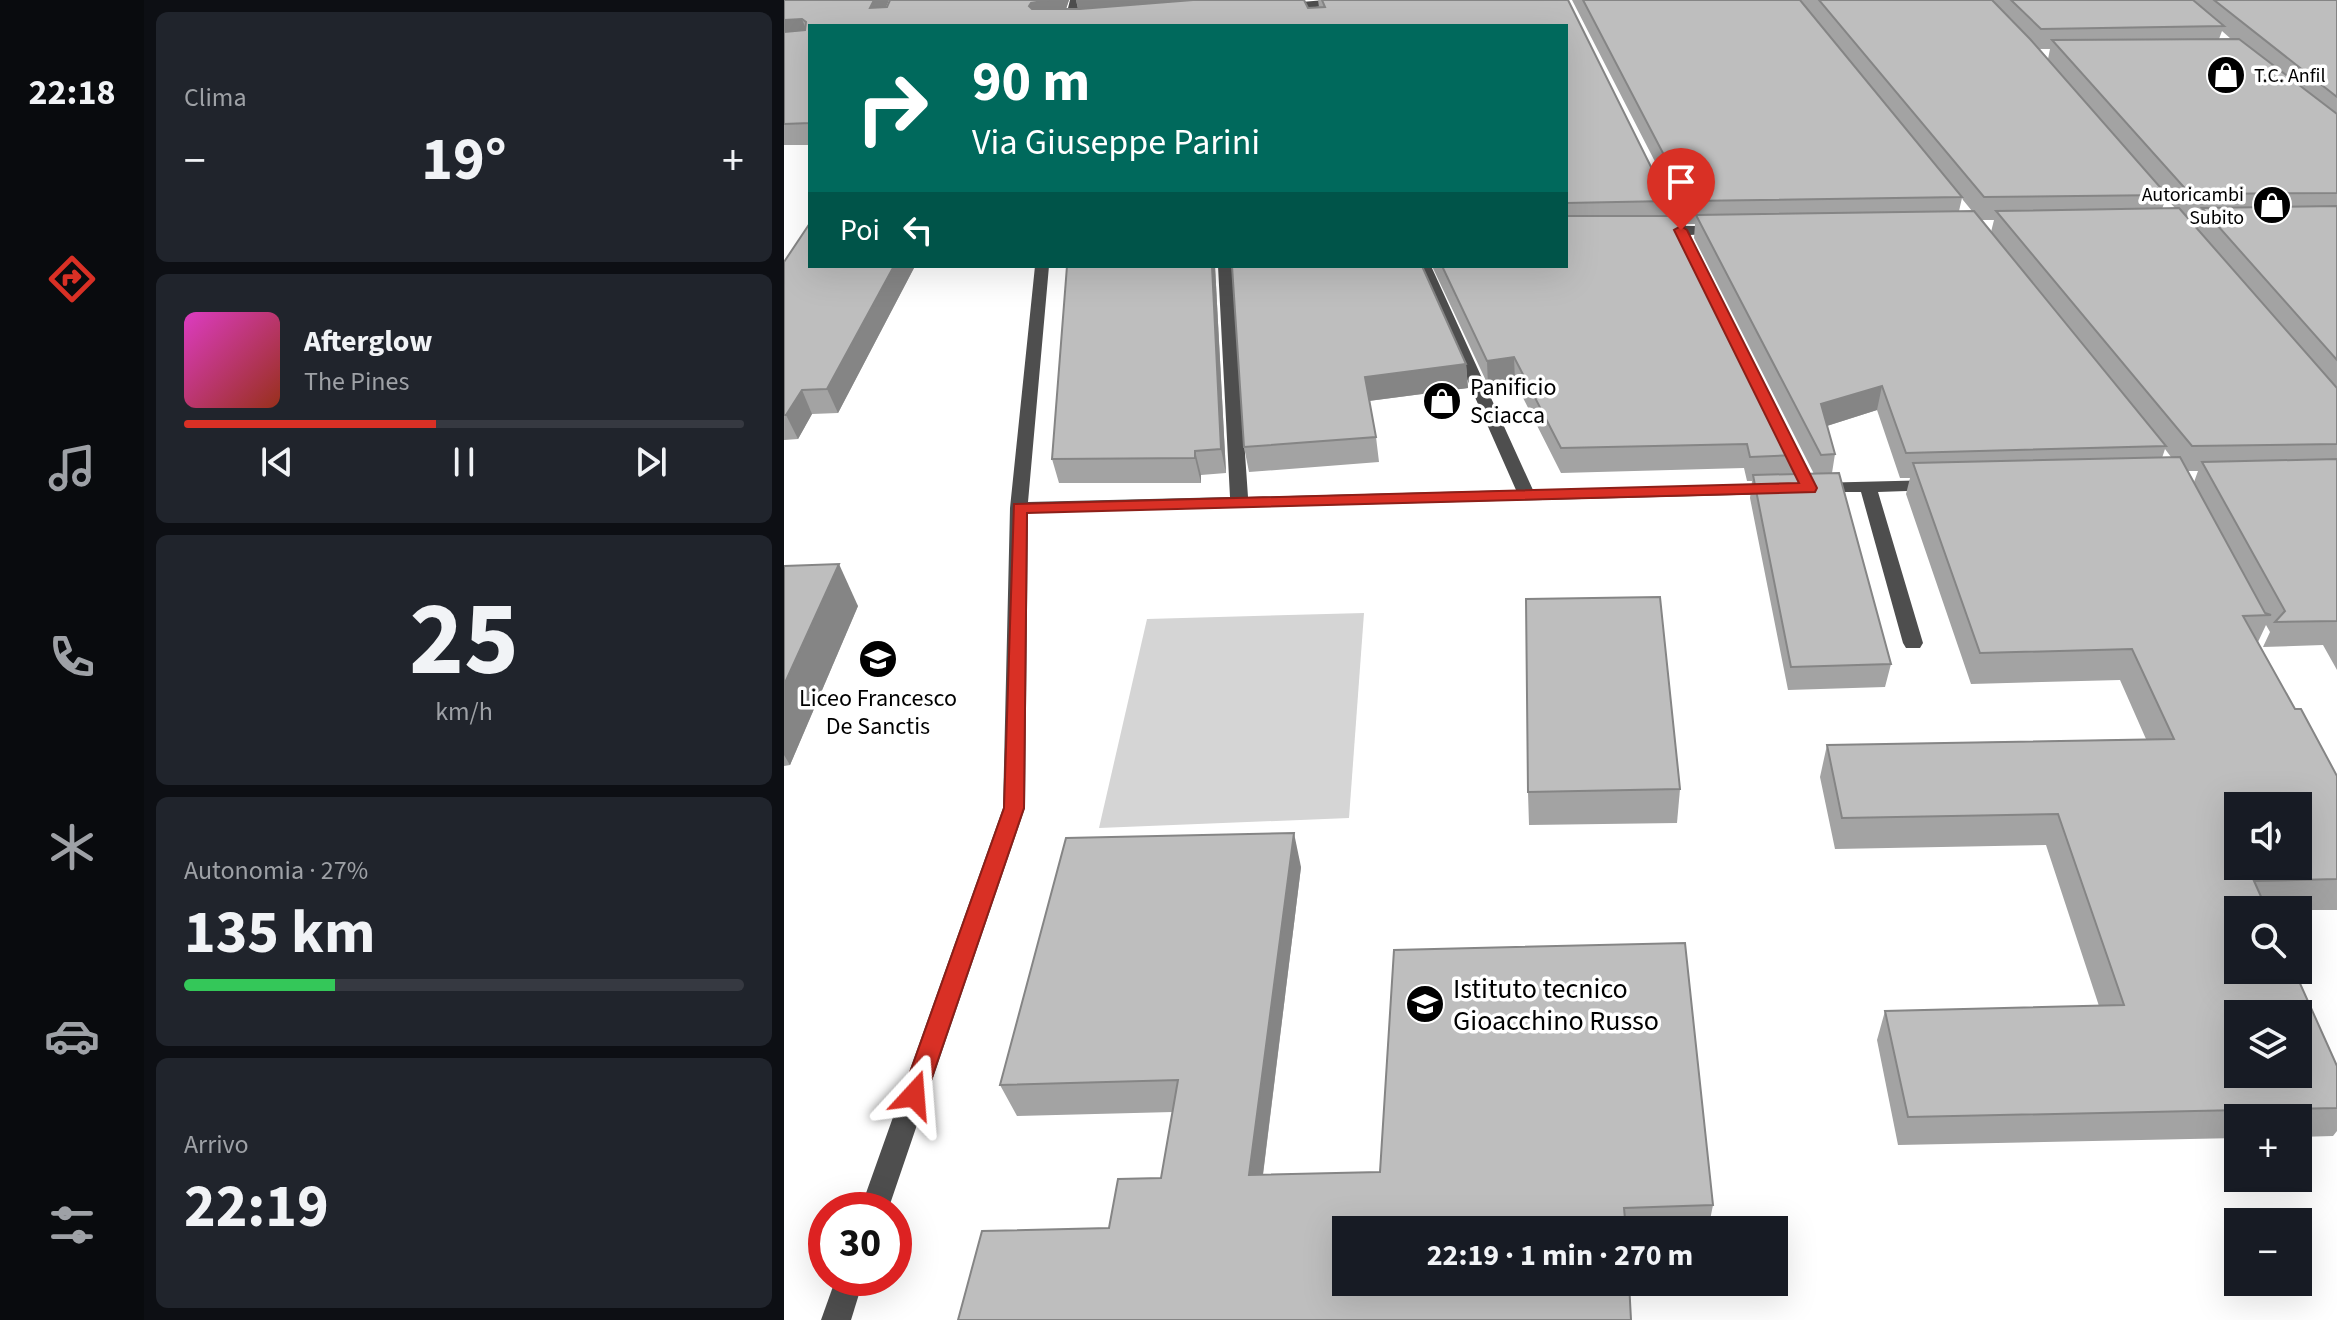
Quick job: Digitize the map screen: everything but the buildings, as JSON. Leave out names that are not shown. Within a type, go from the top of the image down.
[{"type":"street","points":[[1075,0],[1070,24],[1084,23]]},
{"type":"street","points":[[1263,8],[1310,7],[1366,0]]},
{"type":"street","points":[[1646,162],[1694,257]]},
{"type":"street","points":[[1638,231],[1742,230]]},
{"type":"street","points":[[880,1192],[1014,808],[1019,508],[1042,268]]},
{"type":"street","points":[[1225,268],[1239,502]]},
{"type":"street","points":[[1425,268],[1527,495]]},
{"type":"street","points":[[1775,420],[1809,488]]},
{"type":"street","points":[[1019,508],[1961,485]]},
{"type":"street","points":[[1868,487],[1913,643]]},
{"type":"street","points":[[836,1320],[844,1296]]},
{"type":"shaded area","points":[[1364,613],[1349,818],[1099,828],[1147,619]]},
{"type":"place","name":"T.C. Anfil","points":[[2226,75]]},
{"type":"place","name":"Autoricambi Subito","points":[[2272,205]]},
{"type":"place","name":"Panificio Sciacca","points":[[1442,401]]},
{"type":"place","name":"Liceo Francesco De Sanctis","points":[[878,659]]},
{"type":"place","name":"Istituto tecnico Gioacchino Russo","points":[[1425,1004]]},
{"type":"route","points":[[914,1095],[1014,808],[1019,508],[1809,488],[1681,230]]}]
